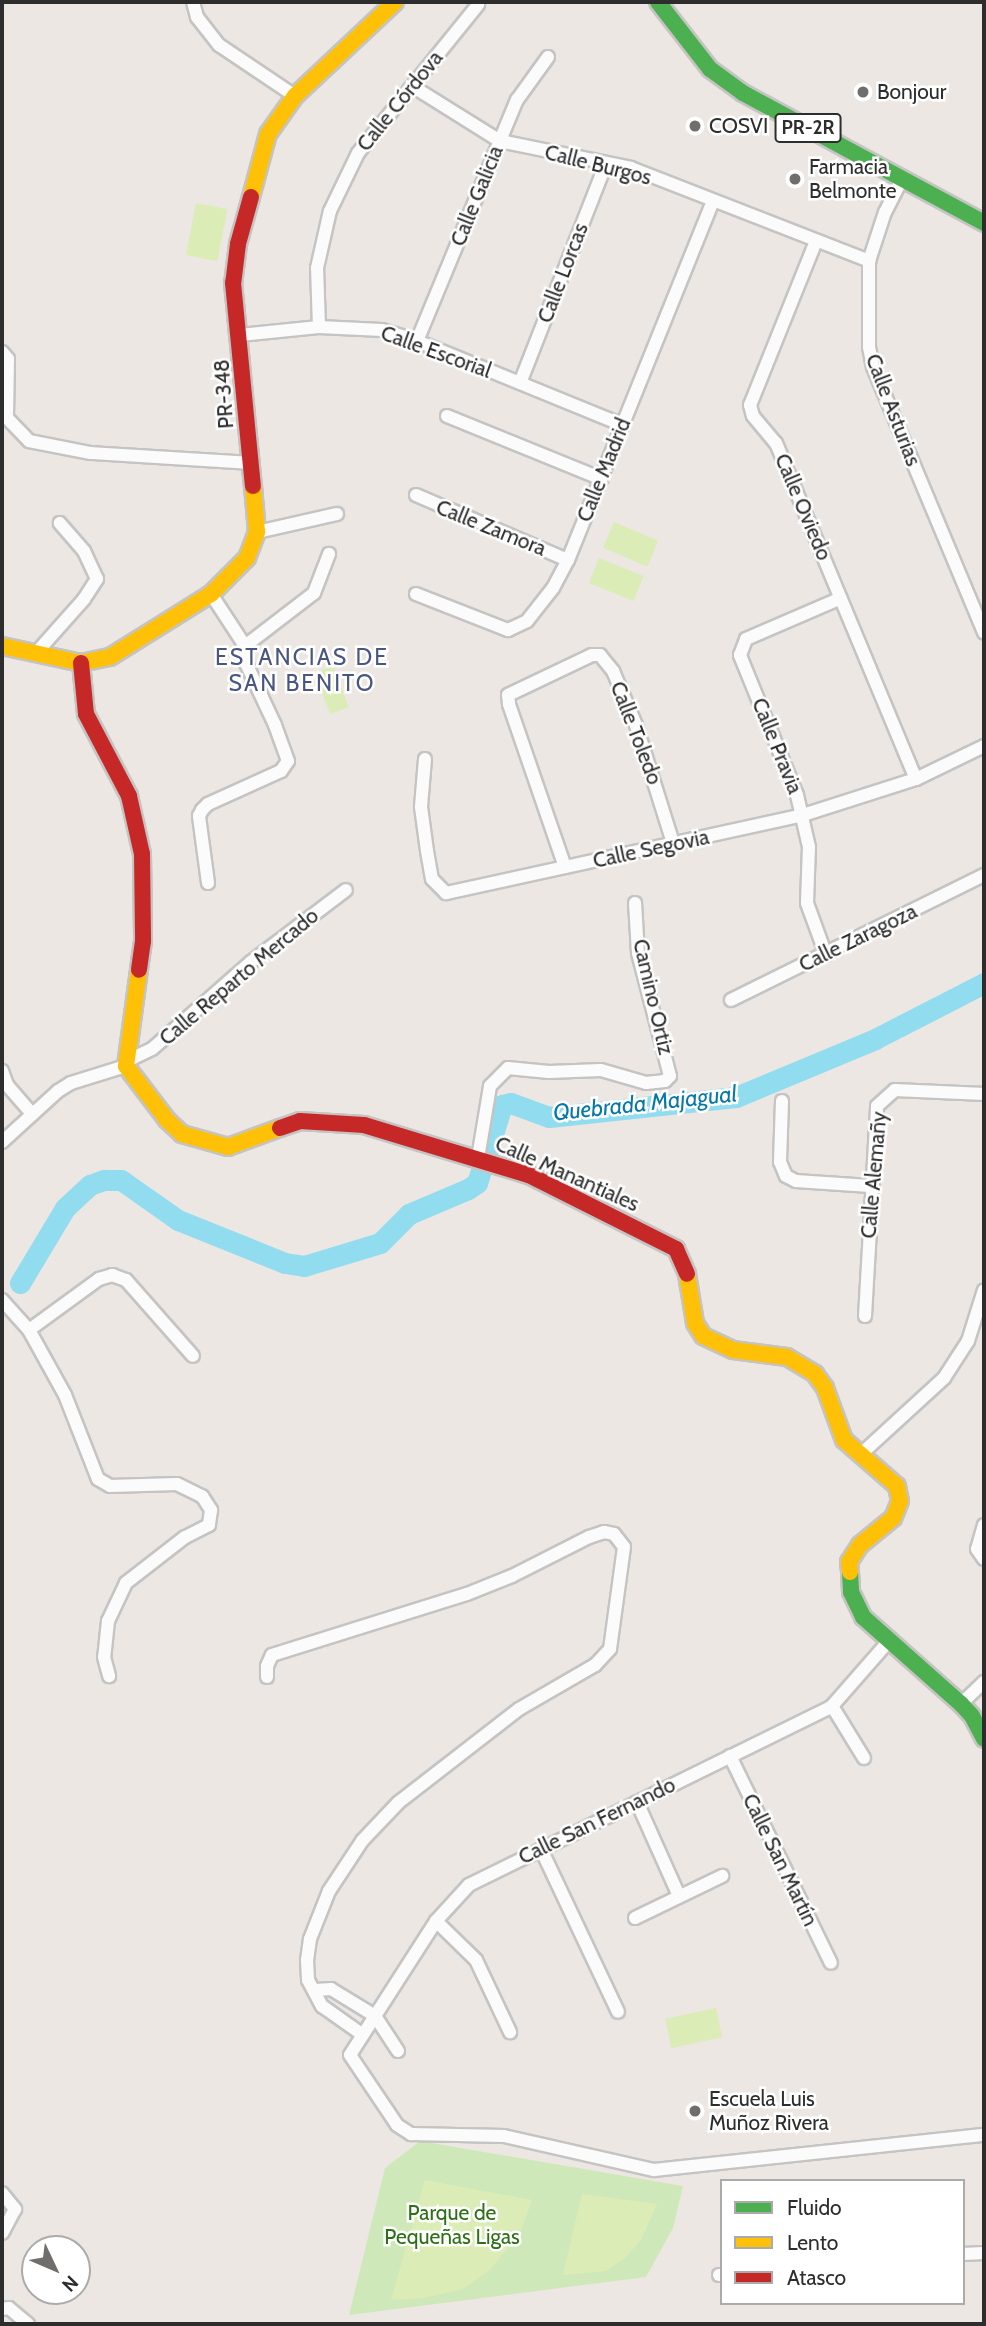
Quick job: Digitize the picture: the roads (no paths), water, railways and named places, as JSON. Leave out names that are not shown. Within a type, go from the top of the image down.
[{"type":"street","points":[[193,2],[197,17],[219,45],[295,96]]},
{"type":"street","name":"PR-348","points":[[257,532],[233,283],[238,244],[268,134],[295,96],[395,2]]},
{"type":"street","name":"PR-2R","points":[[658,2],[710,69],[732,85],[984,223]]},
{"type":"street","name":"Calle Córdova","points":[[319,327],[317,268],[330,211],[358,153],[478,5]]},
{"type":"street","name":"Calle Galicia","points":[[417,341],[517,100],[548,57]]},
{"type":"street","name":"Calle Burgos","points":[[412,86],[500,141],[631,168],[869,261]]},
{"type":"street","name":"Calle Lorcas","points":[[520,383],[606,163]]},
{"type":"street","name":"Calle Asturias","points":[[902,179],[885,212],[869,261],[866,318],[873,367],[984,634]]},
{"type":"street","name":"Calle Madrid","points":[[416,594],[508,630],[527,621],[553,588],[568,560],[713,201]]},
{"type":"street","name":"Calle Oviedo","points":[[816,241],[750,405],[753,416],[776,443],[916,779]]},
{"type":"street","name":"Calle Escorial","points":[[240,335],[319,327],[383,330],[417,341],[622,425]]},
{"type":"street","points":[[2,352],[8,359],[7,418],[29,441],[91,453],[250,463]]},
{"type":"street","points":[[447,416],[601,479]]},
{"type":"street","name":"Calle Zamora","points":[[416,495],[568,560]]},
{"type":"street","points":[[2,646],[81,663],[110,657],[211,594],[247,558],[257,532],[337,514]]},
{"type":"street","points":[[37,652],[85,599],[97,579],[84,551],[60,523]]},
{"type":"street","points":[[245,646],[314,593],[328,554]]},
{"type":"street","points":[[208,883],[199,816],[202,810],[208,804],[281,771],[288,761],[246,663],[245,646],[211,594]]},
{"type":"street","name":"Calle Pravia","points":[[826,955],[807,903],[809,847],[803,815],[740,655],[741,645],[746,639],[841,598]]},
{"type":"street","name":"Calle Toledo","points":[[565,867],[508,695],[592,654],[600,655],[612,671],[636,725],[673,843]]},
{"type":"street","points":[[81,663],[86,714],[129,796],[142,854],[143,941],[128,1063]]},
{"type":"street","name":"Calle Segovia","points":[[425,759],[423,825],[432,879],[440,890],[454,892],[803,815],[916,779],[984,746]]},
{"type":"street","name":"Calle Zaragoza","points":[[732,1000],[984,875]]},
{"type":"street","name":"Calle Reparto Mercado","points":[[2,1142],[71,1083],[128,1063],[152,1049],[251,962],[346,890]]},
{"type":"street","name":"Camino Ortiz","points":[[478,1158],[490,1086],[508,1069],[549,1072],[601,1070],[646,1083],[669,1078],[671,1073],[661,1032],[638,953],[635,903]]},
{"type":"street","name":"Calle Manantiales","points":[[128,1063],[167,1120],[182,1134],[212,1145],[228,1147],[300,1121],[364,1125],[529,1175],[676,1249],[686,1265],[695,1323],[703,1336],[721,1347],[787,1357],[805,1367],[821,1380],[844,1440],[893,1479],[899,1492],[898,1509],[893,1518],[853,1553],[848,1570],[856,1605],[863,1617],[888,1642],[961,1704],[972,1716],[984,1739]]},
{"type":"street","points":[[2,1071],[7,1086],[32,1114]]},
{"type":"street","name":"Calle Alemañy","points":[[865,1316],[874,1115],[877,1106],[887,1094],[906,1089],[984,1094]]},
{"type":"street","points":[[782,1101],[780,1162],[786,1176],[796,1181],[870,1185]]},
{"type":"street","points":[[29,1331],[99,1279],[112,1275],[126,1280],[193,1356]]},
{"type":"street","points":[[860,1455],[937,1386],[952,1367],[974,1327],[984,1290]]},
{"type":"street","points":[[2,1300],[29,1331],[65,1395],[98,1479],[110,1486],[177,1484],[195,1490],[208,1501],[211,1510],[209,1525],[185,1537],[135,1574],[118,1595],[108,1621],[106,1638],[104,1657],[109,1676]]},
{"type":"street","points":[[984,1525],[977,1549],[984,1559]]},
{"type":"street","points":[[267,1676],[267,1666],[272,1655],[476,1591],[512,1577],[589,1537],[604,1532],[614,1534],[624,1547],[610,1649],[595,1665],[519,1709],[398,1803],[345,1864],[330,1891],[310,1939],[307,1972],[321,2006],[363,2035]]},
{"type":"street","name":"Calle San Fernando","points":[[888,1642],[832,1706],[469,1885],[436,1921],[350,2055],[397,2124],[411,2134],[504,2136],[654,2170],[984,2136]]},
{"type":"street","points":[[961,1704],[984,1682]]},
{"type":"street","points":[[832,1706],[864,1758]]},
{"type":"street","name":"Calle San Martín","points":[[730,1756],[831,1963]]},
{"type":"street","points":[[637,1802],[679,1896]]},
{"type":"street","points":[[541,1849],[618,2012]]},
{"type":"street","points":[[635,1918],[722,1876]]},
{"type":"street","points":[[436,1921],[477,1960],[510,2032]]},
{"type":"street","points":[[316,1990],[331,1989],[375,2016],[398,2051]]},
{"type":"street","points":[[2,2193],[15,2209],[2,2233]]},
{"type":"street","points":[[965,2254],[984,2253]]},
{"type":"street","points":[[2,2309],[9,2308],[28,2324]]},
{"type":"waterway","name":"Quebrada Majagual","points":[[487,1154],[502,1105],[511,1103],[549,1117],[736,1097],[875,1039],[984,983]]},
{"type":"waterway","name":"Quebrada Majagual","points":[[20,1283],[65,1208],[90,1185],[104,1180],[121,1180],[178,1220],[285,1263],[304,1266],[380,1243],[409,1214],[477,1183],[482,1168]]},
{"type":"place","name":"Bonjour","points":[[863,92]]},
{"type":"place","name":"COSVI","points":[[695,126]]},
{"type":"place","name":"Farmacia Belmonte","points":[[795,179]]},
{"type":"place","name":"Escuela Luis Muñoz Rivera","points":[[695,2111]]},
{"type":"district","name":"ESTANCIAS DE SAN BENITO","points":[[302,670]]},
{"type":"park label","name":"Parque de Pequeñas Ligas","points":[[452,2225]]}]
